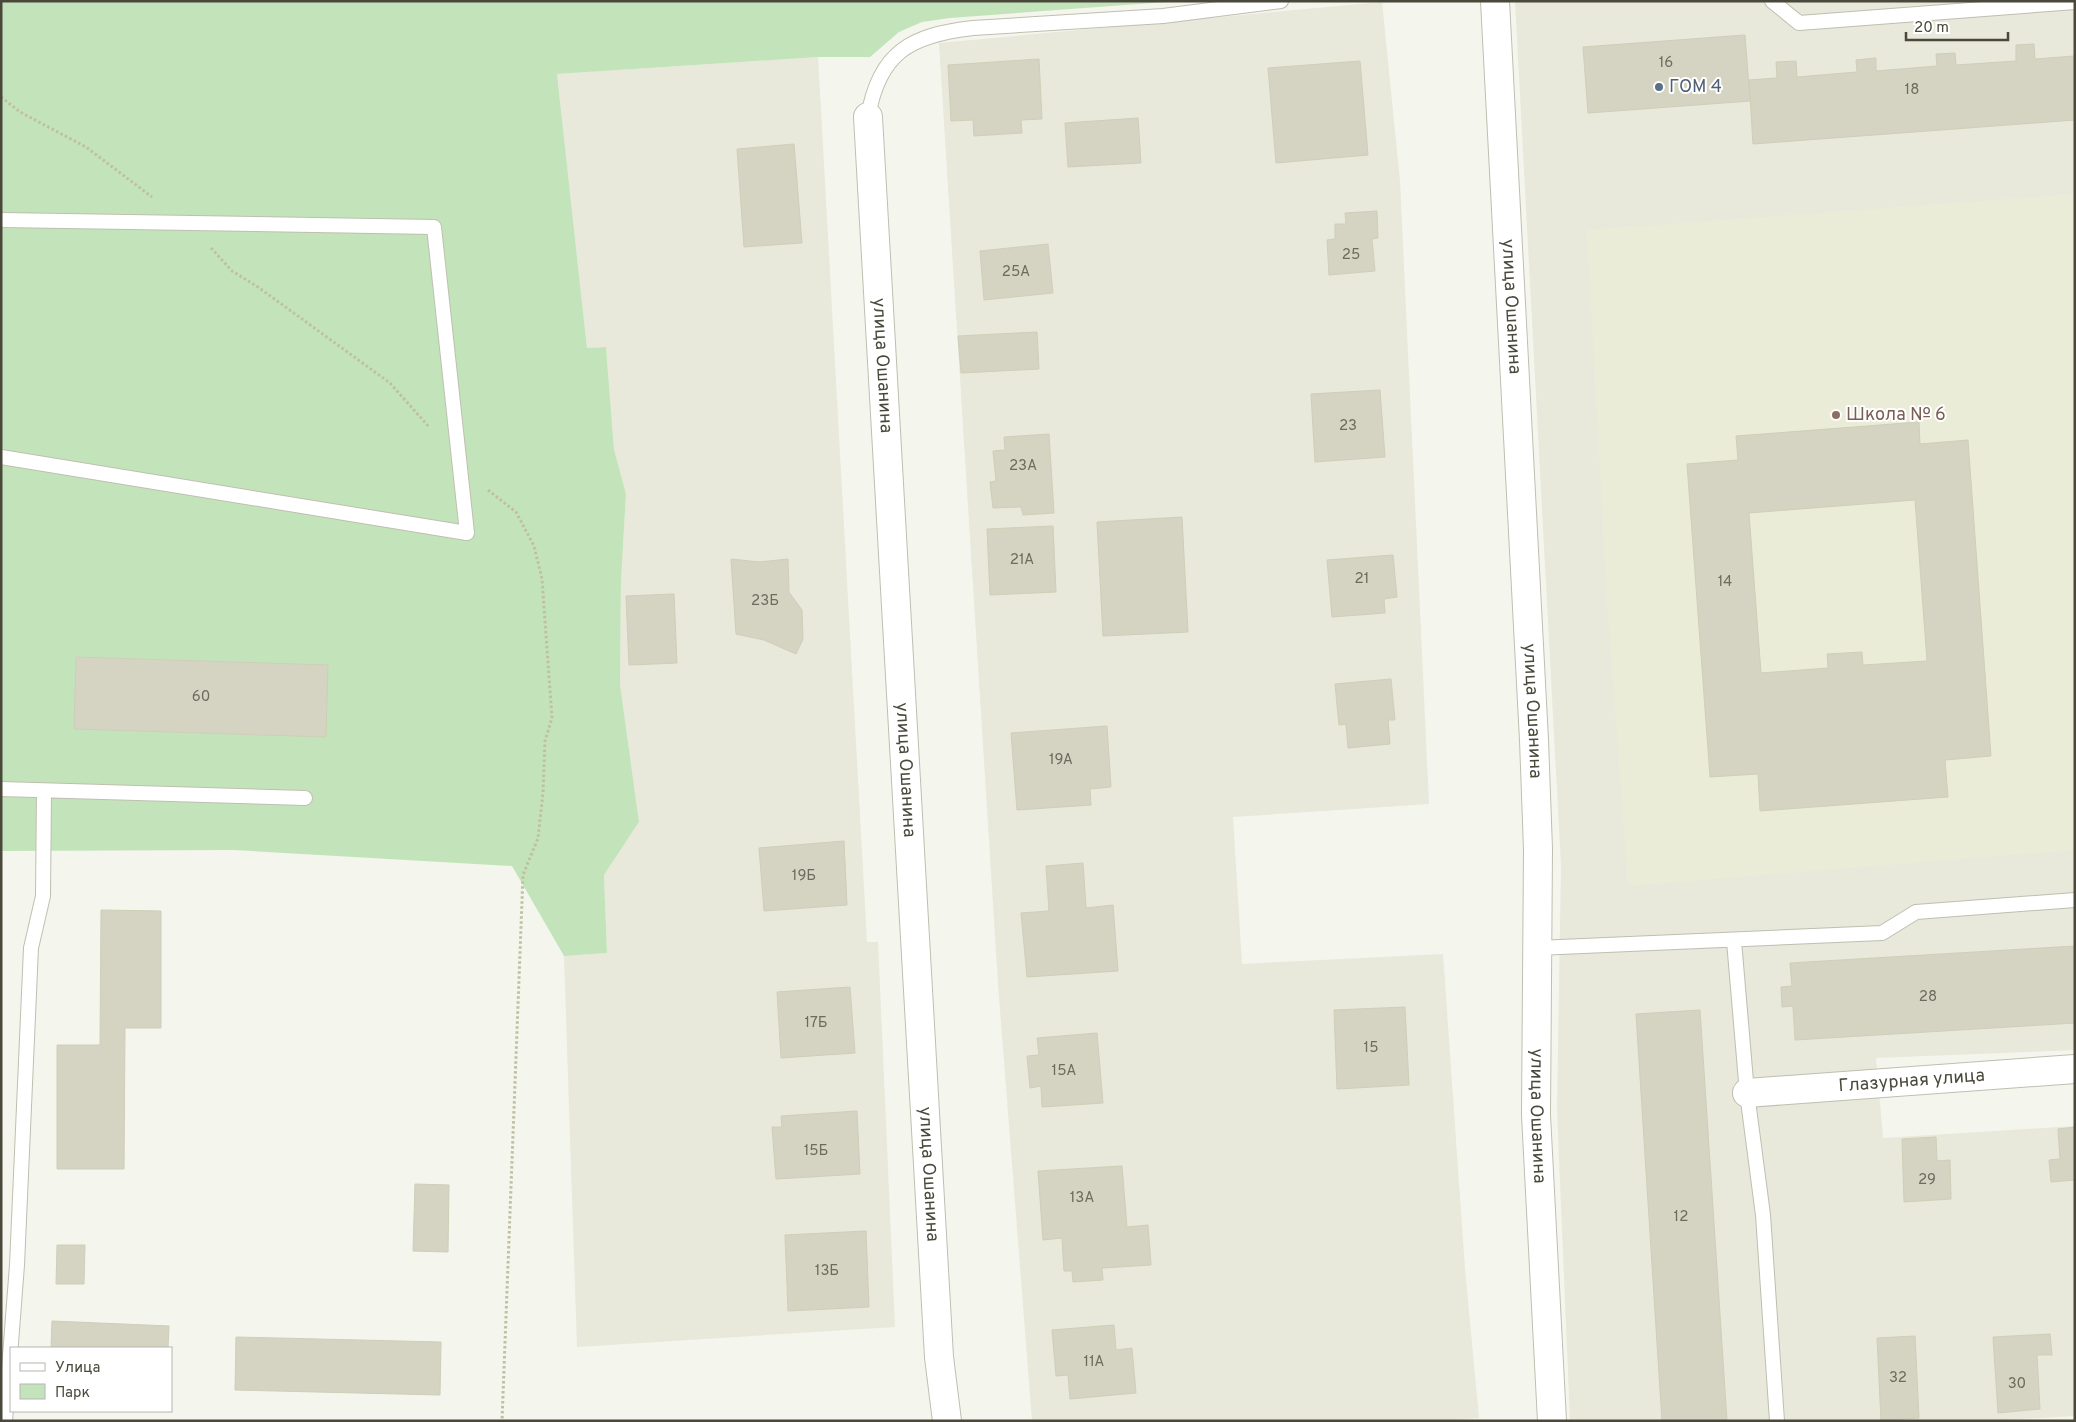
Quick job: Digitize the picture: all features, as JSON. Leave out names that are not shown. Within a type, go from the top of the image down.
[{"type":"street","name":"улица Ошанина","points":[[1495,1],[1534,740],[1538,849],[1536,1114],[1552,1421]]},
{"type":"street","name":"улица Ошанина","points":[[868,117],[938,1347],[946,1421]]},
{"type":"street","name":"Глазурная улица","points":[[1747,1093],[2075,1069]]},
{"type":"lane","points":[[868,117],[872,94],[879,76],[906,46],[932,35],[973,28],[1162,16],[1282,1]]},
{"type":"lane","points":[[1772,1],[1799,23],[2075,2]]},
{"type":"lane","points":[[1,220],[434,227],[467,533],[1,457]]},
{"type":"lane","points":[[1,789],[304,798]]},
{"type":"lane","points":[[10,1347],[16,1265],[31,948],[43,896],[44,791]]},
{"type":"lane","points":[[1537,948],[1734,941],[1882,933],[1916,912],[2075,900]]},
{"type":"lane","points":[[1734,941],[1747,1093],[1763,1215],[1777,1421]]},
{"type":"lane","points":[[5,1421],[10,1350]]},
{"type":"path","points":[[1,97],[20,112],[86,147],[156,200]]},
{"type":"path","points":[[209,246],[232,271],[266,293],[390,383],[431,430]]},
{"type":"path","points":[[487,489],[516,512],[534,546],[542,579],[552,718],[545,741],[543,793],[538,838],[523,875],[502,1421]]},
{"type":"shaded area","points":[[1515,1],[2075,1],[2075,1050],[1876,1058],[1883,1138],[2075,1126],[2075,1416],[1985,1421],[1570,1421],[1557,1110],[1561,866]]},
{"type":"shaded area","points":[[1382,2],[1400,181],[1429,804],[1233,817],[1242,964],[1443,954],[1465,1269],[1479,1418],[1442,1421],[1032,1421],[998,984],[939,43]]},
{"type":"shaded area","points":[[818,57],[867,942],[878,942],[895,1327],[577,1347],[564,956],[607,953],[604,875],[639,822],[620,684],[621,581],[626,494],[614,449],[606,347],[587,348],[557,74]]},
{"type":"shaded area","name":"Школа № 6","points":[[2075,194],[2075,850],[1628,886],[1607,600],[1587,230]]},
{"type":"green space","points":[[1,1],[1180,1],[950,18],[922,22],[899,32],[870,57],[818,57],[557,74],[587,348],[606,347],[614,449],[626,494],[621,581],[620,684],[639,822],[604,875],[607,953],[564,956],[512,866],[234,850],[1,851]]},
{"type":"building","points":[[1745,35],[1750,101],[1588,113],[1583,47]]},
{"type":"building","points":[[2034,44],[2035,59],[2075,56],[2075,120],[1753,144],[1749,80],[1777,78],[1776,62],[1796,61],[1797,77],[1857,72],[1856,60],[1876,58],[1876,71],[1937,66],[1936,54],[1955,53],[1956,65],[2016,61],[2016,45]]},
{"type":"building","points":[[1039,59],[1042,119],[1021,120],[1022,133],[974,136],[973,120],[951,121],[948,65]]},
{"type":"building","points":[[1360,61],[1368,155],[1276,163],[1268,68]]},
{"type":"building","points":[[1138,118],[1141,163],[1068,167],[1065,123]]},
{"type":"building","points":[[794,144],[802,243],[744,247],[737,149]]},
{"type":"building","points":[[1377,211],[1378,238],[1372,239],[1375,271],[1329,275],[1327,240],[1335,239],[1335,224],[1346,224],[1345,213]]},
{"type":"building","points":[[1048,244],[1053,293],[984,300],[980,251]]},
{"type":"building","points":[[1037,332],[1039,369],[961,373],[958,336]]},
{"type":"building","points":[[1380,390],[1385,457],[1315,462],[1311,394]]},
{"type":"building","points":[[1919,422],[1920,444],[1968,440],[1991,756],[1945,760],[1948,797],[1760,811],[1758,774],[1710,777],[1687,464],[1738,460],[1736,436]],"holes":[[[1915,500],[1927,661],[1863,665],[1862,652],[1827,654],[1828,668],[1761,673],[1749,513]]]},
{"type":"building","points":[[1049,434],[1054,513],[1023,515],[1021,507],[993,508],[990,482],[996,481],[993,451],[1005,450],[1004,437]]},
{"type":"building","points":[[1182,517],[1188,632],[1103,636],[1097,522]]},
{"type":"building","points":[[1053,526],[1056,592],[990,595],[987,529]]},
{"type":"building","points":[[1393,555],[1397,597],[1384,599],[1385,613],[1332,617],[1327,560]]},
{"type":"building","points":[[731,559],[759,562],[788,559],[789,592],[802,610],[803,639],[796,654],[764,640],[736,634]]},
{"type":"building","points":[[674,594],[677,663],[629,665],[626,596]]},
{"type":"building","points":[[76,657],[328,665],[326,737],[74,729]]},
{"type":"building","points":[[1391,679],[1395,720],[1388,720],[1390,744],[1348,748],[1346,724],[1339,725],[1335,684]]},
{"type":"building","points":[[1107,726],[1111,787],[1090,789],[1091,805],[1017,810],[1011,733]]},
{"type":"building","points":[[844,841],[847,905],[764,911],[759,848]]},
{"type":"building","points":[[1083,863],[1086,908],[1113,905],[1118,971],[1027,977],[1021,913],[1049,911],[1046,866]]},
{"type":"building","points":[[101,910],[161,911],[161,1028],[125,1028],[124,1169],[57,1169],[57,1045],[100,1045]]},
{"type":"building","points":[[2075,946],[2075,1023],[1795,1040],[1793,1006],[1782,1007],[1781,987],[1792,986],[1790,963]]},
{"type":"building","points":[[850,987],[855,1053],[781,1058],[777,992]]},
{"type":"building","points":[[1405,1007],[1409,1085],[1337,1089],[1334,1010]]},
{"type":"building","points":[[1700,1010],[1727,1421],[1662,1421],[1636,1014]]},
{"type":"building","points":[[1097,1033],[1103,1103],[1042,1107],[1041,1086],[1030,1088],[1027,1056],[1039,1055],[1037,1038]]},
{"type":"building","points":[[857,1111],[860,1174],[776,1179],[772,1127],[782,1127],[781,1116]]},
{"type":"building","points":[[2075,1127],[2075,1180],[2051,1182],[2049,1160],[2060,1159],[2058,1129]]},
{"type":"building","points":[[1936,1137],[1937,1161],[1950,1160],[1951,1199],[1904,1202],[1902,1139]]},
{"type":"building","points":[[1122,1166],[1127,1227],[1148,1225],[1151,1265],[1102,1268],[1103,1280],[1073,1282],[1072,1271],[1064,1271],[1062,1238],[1043,1240],[1038,1171]]},
{"type":"building","points":[[415,1184],[449,1185],[448,1252],[413,1251]]},
{"type":"building","points":[[866,1231],[869,1307],[788,1311],[785,1235]]},
{"type":"building","points":[[57,1245],[85,1245],[84,1284],[56,1284]]},
{"type":"building","points":[[52,1321],[169,1326],[168,1347],[51,1347]]},
{"type":"building","points":[[1114,1325],[1116,1350],[1132,1348],[1136,1393],[1070,1399],[1068,1375],[1056,1376],[1052,1330]]},
{"type":"building","points":[[2050,1334],[2052,1355],[2037,1355],[2040,1409],[1998,1413],[1993,1337]]},
{"type":"building","points":[[1915,1336],[1919,1418],[1881,1420],[1877,1338]]},
{"type":"building","points":[[236,1337],[441,1342],[440,1395],[235,1390]]},
{"type":"place","name":"ГОМ 4","points":[[1659,87]]},
{"type":"place","name":"Школа № 6","points":[[1836,415]]}]
